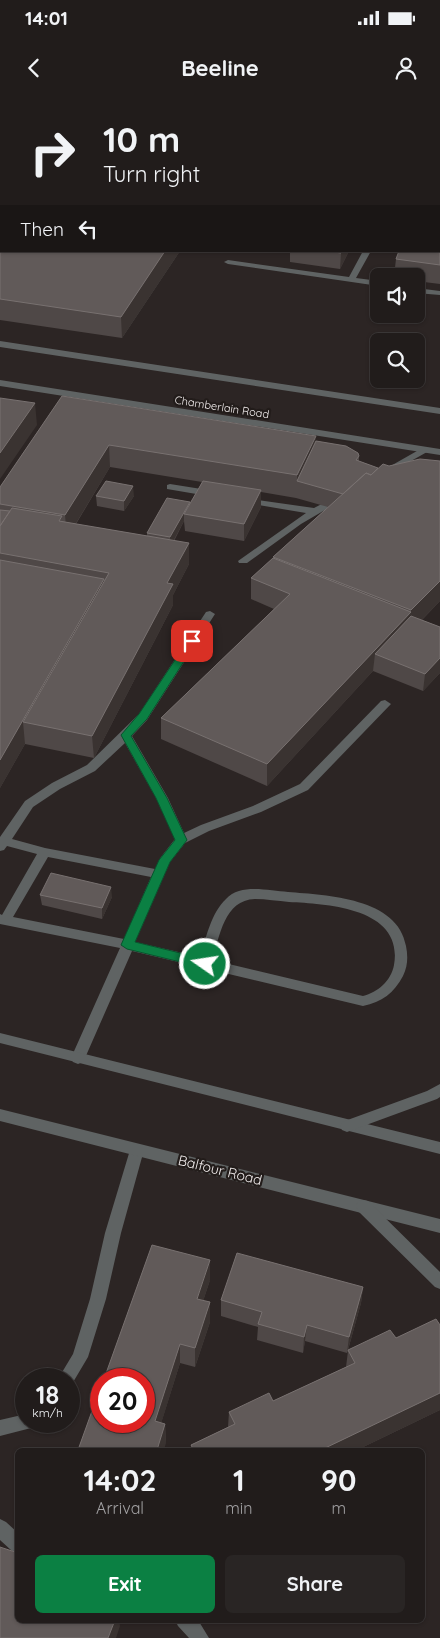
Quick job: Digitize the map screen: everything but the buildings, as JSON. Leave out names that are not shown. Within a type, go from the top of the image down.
[{"type":"street","points":[[351,280],[366,252]]},
{"type":"street","points":[[228,262],[370,283]]},
{"type":"street","points":[[425,291],[440,293]]},
{"type":"street","points":[[0,344],[440,411]]},
{"type":"street","name":"Chamberlain Road","points":[[0,383],[440,452]]},
{"type":"street","points":[[379,475],[424,450]]},
{"type":"street","points":[[170,487],[315,512]]},
{"type":"street","points":[[243,561],[297,522],[347,493]]},
{"type":"street","points":[[159,874],[2,844],[29,804],[56,786],[91,768],[126,735],[143,716],[210,614]]},
{"type":"street","points":[[78,1058],[165,860],[181,840],[205,828],[257,809],[304,786],[385,704]]},
{"type":"street","points":[[126,735],[162,798],[181,840]]},
{"type":"street","points":[[44,852],[3,920],[127,945],[205,964],[363,1001],[376,999],[390,988],[400,967],[402,942],[395,930],[376,913],[328,900],[252,894],[237,897],[222,912],[205,964]]},
{"type":"street","points":[[0,1038],[440,1148]]},
{"type":"street","points":[[347,1126],[432,1095],[440,1090]]},
{"type":"street","name":"Balfour Road","points":[[0,1115],[440,1226]]},
{"type":"street","points":[[73,1368],[80,1357],[96,1307],[113,1233],[137,1150]]},
{"type":"street","points":[[363,1206],[440,1282]]},
{"type":"street","points":[[0,1428],[15,1424]]},
{"type":"street","points":[[0,1528],[15,1542]]},
{"type":"street","points":[[189,1623],[200,1638]]},
{"type":"route","points":[[192,641],[143,716],[126,735],[162,798],[181,840],[165,860],[127,945],[205,964]]}]
